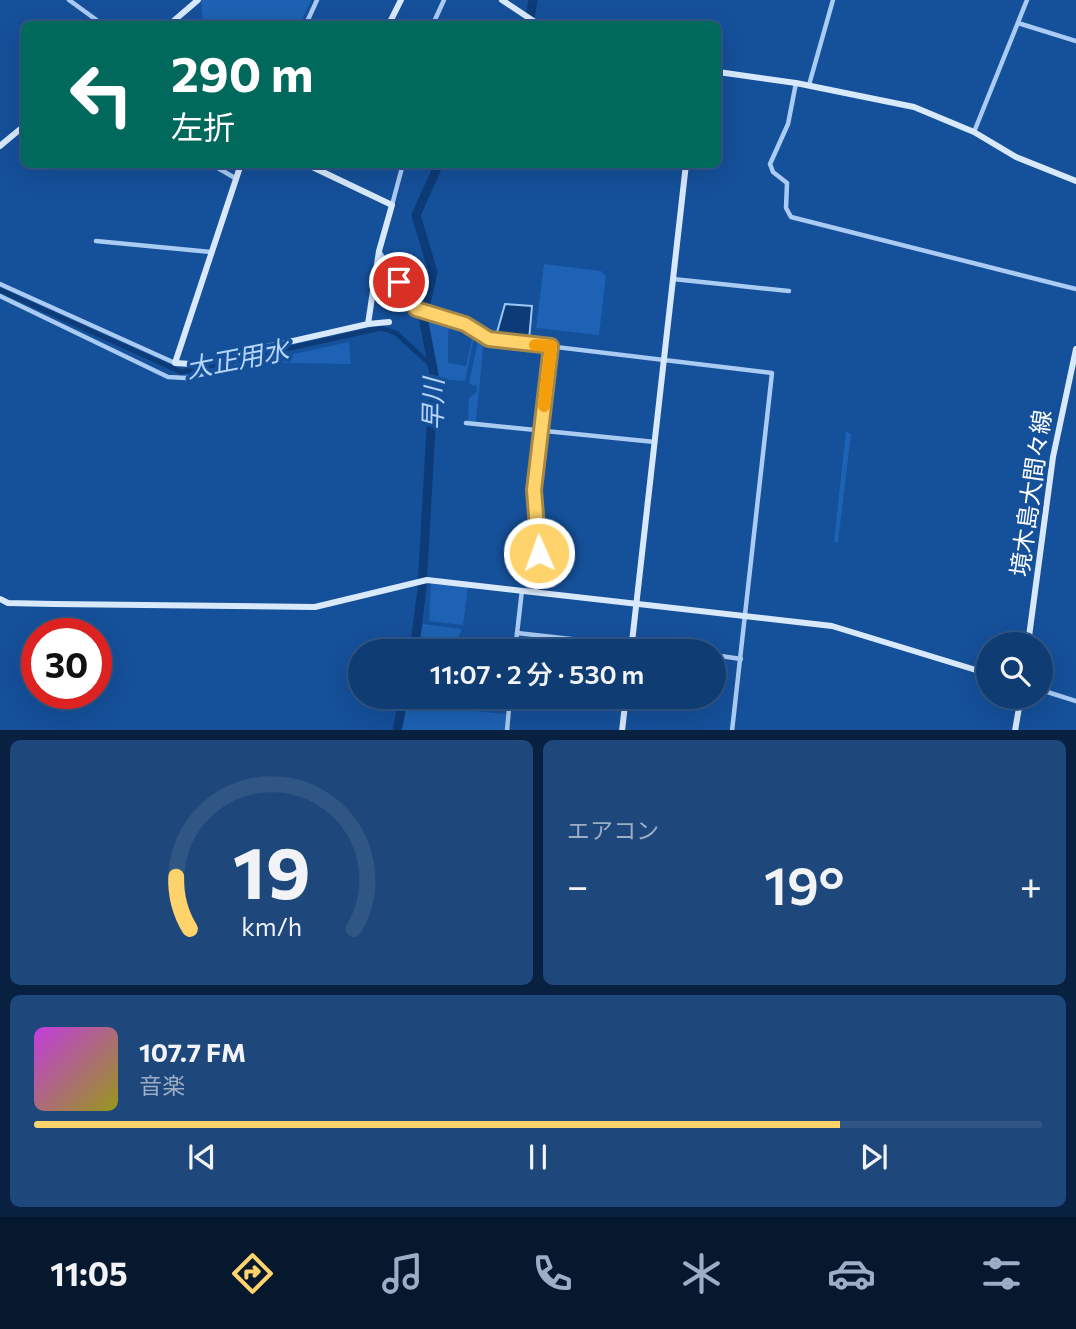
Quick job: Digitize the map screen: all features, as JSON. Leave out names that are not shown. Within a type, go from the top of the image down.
[{"type":"street","points":[[69,0],[98,21]]},
{"type":"street","points":[[174,21],[198,0]]},
{"type":"street","points":[[307,21],[317,0]]},
{"type":"street","points":[[390,21],[401,0]]},
{"type":"street","points":[[434,21],[444,0]]},
{"type":"street","points":[[502,0],[533,21]]},
{"type":"street","points":[[809,85],[833,0]]},
{"type":"street","points":[[974,132],[1027,0]]},
{"type":"street","points":[[1018,23],[1076,41]]},
{"type":"street","points":[[721,72],[809,85],[914,107],[974,132],[1011,155],[1076,181]]},
{"type":"street","points":[[796,83],[788,124],[770,164],[773,172],[787,183],[786,208],[791,217],[1076,289]]},
{"type":"street","points":[[0,146],[21,128]]},
{"type":"street","points":[[218,168],[235,178]]},
{"type":"street","points":[[174,363],[240,168]]},
{"type":"street","points":[[322,168],[391,205]]},
{"type":"street","points":[[368,324],[379,251],[402,168]]},
{"type":"street","points":[[632,639],[686,168]]},
{"type":"street","points":[[96,241],[211,253]]},
{"type":"street","points":[[379,251],[416,309],[473,328],[489,339],[772,373],[732,730]]},
{"type":"street","points":[[673,279],[789,291]]},
{"type":"street","points":[[0,284],[174,363],[191,364],[368,324],[388,323]]},
{"type":"street","points":[[0,296],[167,377],[191,377],[239,366]]},
{"type":"street","points":[[536,592],[540,543],[534,490],[551,346]]},
{"type":"street","name":"境木島大間々線","points":[[1030,632],[1053,457],[1076,349]]},
{"type":"street","points":[[1067,383],[1076,386]]},
{"type":"street","points":[[466,423],[655,442]]},
{"type":"street","points":[[0,599],[40,604],[314,607],[336,604],[427,580],[832,626],[976,670]]},
{"type":"street","points":[[516,639],[523,590]]},
{"type":"street","points":[[517,633],[563,639]]},
{"type":"street","points":[[726,657],[741,659]]},
{"type":"street","points":[[1053,694],[1076,701]]},
{"type":"street","points":[[507,730],[509,709]]},
{"type":"street","points":[[622,730],[624,709]]},
{"type":"street","points":[[1015,730],[1019,709]]},
{"type":"shaded area","points":[[201,0],[311,0],[301,21],[203,21]]},
{"type":"shaded area","points":[[544,264],[601,271],[606,276],[599,335],[536,328]]},
{"type":"shaded area","points":[[505,304],[532,306],[529,340],[496,336]]},
{"type":"shaded area","points":[[427,316],[432,320],[454,325],[448,330],[448,363],[466,366],[472,339],[469,330],[475,333],[465,381],[438,379]]},
{"type":"shaded area","points":[[479,335],[484,339],[476,421],[468,421],[469,398],[477,392],[477,386],[469,384]]},
{"type":"shaded area","points":[[349,342],[351,364],[283,363],[284,356]]},
{"type":"shaded area","points":[[846,431],[851,434],[838,542],[834,542]]},
{"type":"shaded area","points":[[431,583],[468,587],[463,625],[429,621]]},
{"type":"shaded area","points":[[423,624],[462,629],[457,639],[420,639]]},
{"type":"shaded area","points":[[406,709],[452,709],[506,714],[505,730],[402,730]]},
{"type":"waterway","name":"早川","points":[[530,21],[533,0]]},
{"type":"waterway","name":"早川","points":[[416,639],[422,589],[434,374],[423,317],[433,272],[416,215],[437,168]]},
{"type":"waterway","name":"大正用水","points":[[0,290],[181,372],[381,328],[396,333],[433,367]]},
{"type":"waterway","name":"早川","points":[[397,730],[401,709]]},
{"type":"slow traffic","points":[[535,345],[551,346],[544,406]]},
{"type":"route","points":[[399,282],[416,309],[465,324],[489,339],[551,346],[534,490],[539,553]]}]
